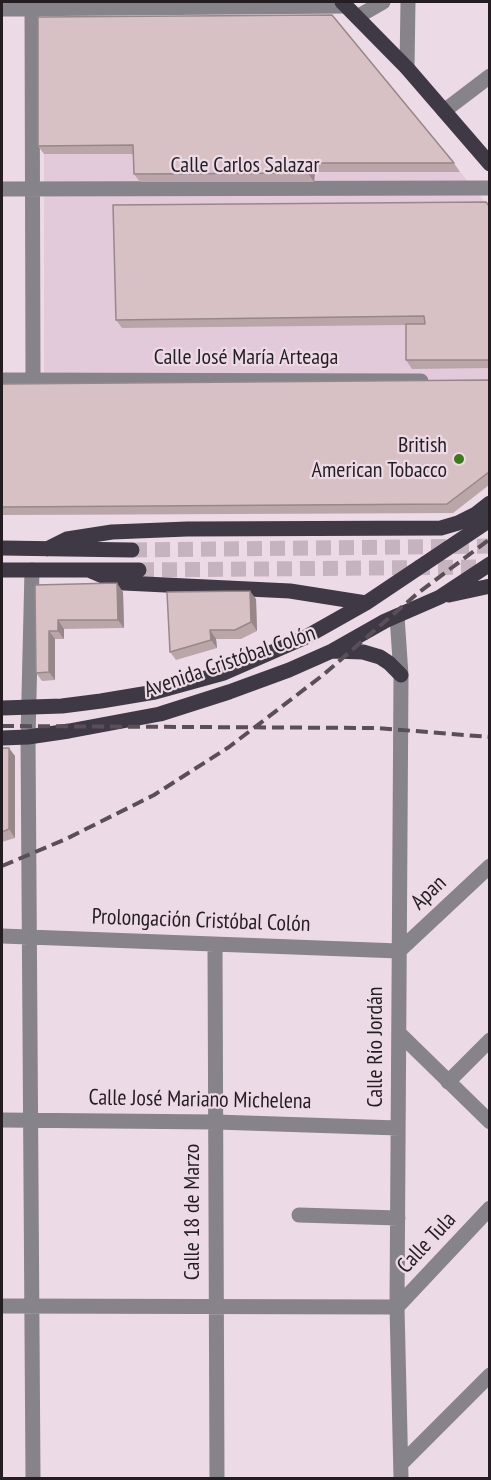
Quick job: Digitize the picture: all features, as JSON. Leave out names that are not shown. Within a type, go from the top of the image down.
[{"type":"main road","points":[[344,4],[407,68],[489,164]]},
{"type":"main road","points":[[48,549],[67,539],[122,532],[187,529],[441,528],[476,514],[489,503]]},
{"type":"main road","name":"Avenida Cristóbal Colón","points":[[2,708],[91,703],[155,692],[224,673],[304,638],[366,603],[489,520]]},
{"type":"main road","points":[[2,548],[132,550]]},
{"type":"main road","name":"Avenida Cristóbal Colón","points":[[2,738],[28,737],[160,714],[229,692],[290,670],[332,651],[397,616],[440,597],[489,564]]},
{"type":"main road","points":[[2,570],[139,570]]},
{"type":"main road","points":[[89,570],[124,583],[281,590],[366,603]]},
{"type":"main road","points":[[440,597],[489,586]]},
{"type":"main road","points":[[332,651],[363,652],[380,657],[401,675]]},
{"type":"main road","points":[[224,673],[229,692]]},
{"type":"street","points":[[357,17],[383,2]]},
{"type":"street","points":[[407,68],[408,2]]},
{"type":"street","points":[[2,9],[32,5],[344,4]]},
{"type":"street","points":[[32,5],[33,380]]},
{"type":"street","points":[[444,111],[489,76]]},
{"type":"street","name":"Calle Carlos Salazar","points":[[2,189],[489,188]]},
{"type":"street","name":"Calle José María Arteaga","points":[[2,380],[431,381]]},
{"type":"street","points":[[32,570],[28,708],[28,936],[33,1479]]},
{"type":"street","name":"Calle Río Jordán","points":[[397,616],[401,675],[397,1307],[401,1471]]},
{"type":"street","name":"Apan","points":[[399,951],[489,866]]},
{"type":"street","name":"Prolongación Cristóbal Colón","points":[[2,936],[399,951]]},
{"type":"street","name":"Calle 18 de Marzo","points":[[215,945],[217,1479]]},
{"type":"street","points":[[400,1034],[489,1122]]},
{"type":"street","points":[[448,1082],[489,1040]]},
{"type":"street","name":"Calle José Mariano Michelena","points":[[2,1120],[216,1122],[398,1128]]},
{"type":"street","name":"Calle Tula","points":[[397,1307],[489,1208]]},
{"type":"street","points":[[299,1215],[398,1218]]},
{"type":"street","points":[[2,1306],[397,1307]]},
{"type":"street","points":[[401,1471],[489,1375]]},
{"type":"shaded area","name":"British American Tobacco","points":[[338,23],[489,207],[489,485],[453,513],[2,515],[2,392],[44,392],[44,25]]},
{"type":"building","points":[[332,15],[454,163],[309,163],[308,173],[134,174],[133,145],[38,146],[38,17]]},
{"type":"building","points":[[486,202],[489,206],[489,360],[406,360],[406,324],[425,324],[424,316],[116,320],[113,205]]},
{"type":"building","points":[[489,380],[489,472],[447,504],[2,507],[2,384]]},
{"type":"building","points":[[117,583],[118,620],[58,620],[58,631],[49,631],[49,672],[36,673],[35,585]]},
{"type":"building","points":[[250,591],[251,622],[235,630],[210,630],[211,640],[170,652],[167,592]]},
{"type":"building","points":[[2,748],[9,748],[9,829],[2,832]]},
{"type":"tunnel","points":[[132,550],[490,546]]},
{"type":"tunnel","points":[[139,570],[490,567]]},
{"type":"railway","points":[[2,866],[66,839],[154,795],[229,747],[323,675],[418,593],[490,539]]},
{"type":"railway","points":[[2,726],[377,728],[490,737]]},
{"type":"place","name":"British American Tobacco","points":[[459,459]]}]
